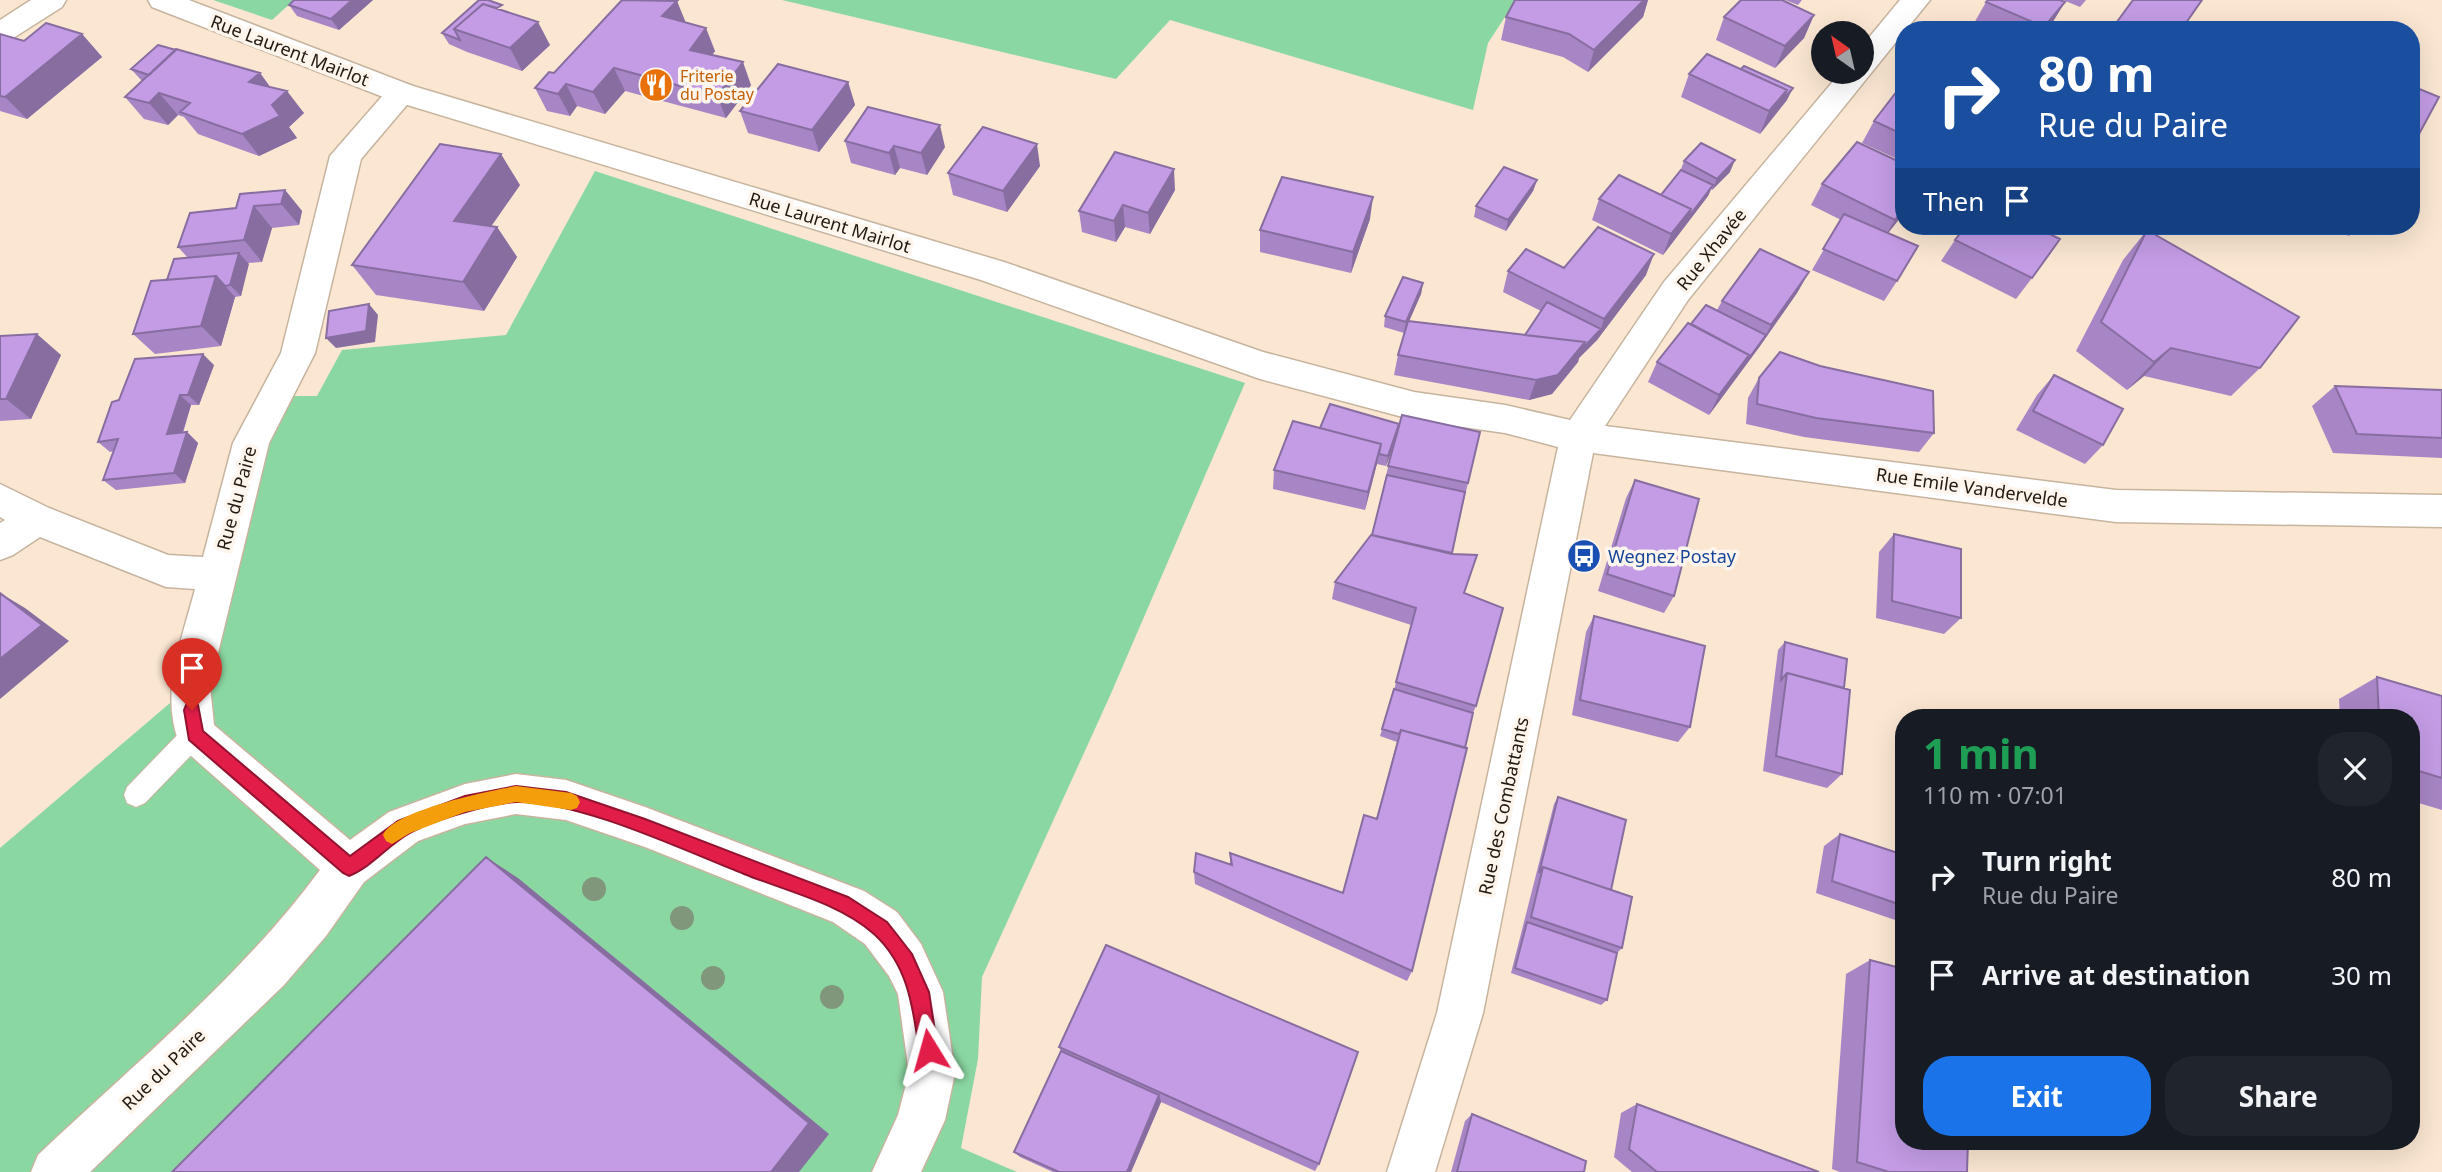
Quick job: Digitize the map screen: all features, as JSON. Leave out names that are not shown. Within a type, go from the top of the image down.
[{"type":"street","points":[[0,33],[52,0]]},
{"type":"street","name":"Rue Laurent Mairlot","points":[[162,0],[402,93],[992,271],[1260,365],[1414,406],[1505,419]]},
{"type":"street","points":[[1899,21],[1916,0]]},
{"type":"street","points":[[1874,51],[1895,25]]},
{"type":"street","name":"Rue Xhavée","points":[[1578,437],[1676,291],[1847,84]]},
{"type":"street","name":"Rue du Paire","points":[[195,734],[190,686],[251,443],[298,353],[346,156],[402,93]]},
{"type":"street","name":"Rue Emile Vandervelde","points":[[1505,419],[1578,437],[2116,506],[2442,511]]},
{"type":"street","name":"Rue des Combattants","points":[[1411,1172],[1460,1013],[1578,437]]},
{"type":"street","points":[[0,499],[36,519],[166,571],[216,574]]},
{"type":"street","points":[[0,544],[36,519]]},
{"type":"street","points":[[195,734],[349,867]]},
{"type":"street","name":"Rue du Paire","points":[[55,1172],[268,969],[310,921],[349,867],[404,827],[465,804],[516,794],[566,800],[645,827],[848,906],[881,928],[905,961],[920,992],[932,1073],[921,1120],[895,1172]]},
{"type":"lane","points":[[136,794],[195,734]]},
{"type":"green space","points":[[213,0],[294,0],[272,20]]},
{"type":"green space","points":[[782,0],[1516,0],[1488,43],[1473,110],[1170,20],[1116,79]]},
{"type":"green space","points":[[595,171],[1245,383],[1109,698],[982,977],[978,1059],[961,1148],[1017,1172],[0,1172],[0,848],[190,686],[275,396],[317,396],[342,350],[506,335]]},
{"type":"building","points":[[294,0],[352,0],[331,19],[289,5]]},
{"type":"building","points":[[479,0],[502,5],[497,8],[483,4],[454,29],[460,40],[442,33]]},
{"type":"building","points":[[622,0],[677,1],[662,16],[706,28],[690,50],[743,62],[717,96],[614,68],[593,92],[566,84],[558,94],[535,88],[549,72],[554,73]]},
{"type":"building","points":[[1515,0],[1644,0],[1594,50],[1569,34],[1506,17]]},
{"type":"building","points":[[1741,0],[1782,0],[1814,15],[1785,46],[1724,17]]},
{"type":"building","points":[[2133,0],[2202,0],[2187,21],[2118,21]]},
{"type":"building","points":[[1986,2],[2065,2],[2049,21],[2030,21]]},
{"type":"building","points":[[483,4],[538,22],[510,48],[454,29]]},
{"type":"building","points":[[46,23],[82,34],[5,97],[0,96],[0,34],[24,41]]},
{"type":"building","points":[[158,45],[176,50],[149,75],[131,69]]},
{"type":"building","points":[[176,49],[260,73],[249,82],[287,91],[272,105],[280,116],[242,134],[180,112],[190,103],[159,93],[149,103],[125,97]]},
{"type":"building","points":[[1707,54],[1787,90],[1769,111],[1689,74]]},
{"type":"building","points":[[778,64],[848,82],[812,130],[740,111]]},
{"type":"building","points":[[1744,66],[1793,88],[1782,101],[1787,90],[1741,69]]},
{"type":"building","points":[[2420,89],[2439,97],[2420,132]]},
{"type":"building","points":[[1895,94],[1895,131],[1874,121]]},
{"type":"building","points":[[868,107],[940,125],[921,153],[894,146],[889,153],[845,141]]},
{"type":"building","points":[[983,127],[1037,144],[1003,191],[948,173]]},
{"type":"building","points":[[1857,142],[1895,160],[1895,220],[1822,184]]},
{"type":"building","points":[[1701,143],[1735,160],[1717,179],[1684,161]]},
{"type":"building","points":[[440,144],[501,154],[454,221],[497,227],[463,282],[352,265]]},
{"type":"building","points":[[1115,152],[1174,169],[1148,213],[1123,205],[1114,221],[1079,211]]},
{"type":"building","points":[[1504,167],[1537,180],[1508,220],[1476,206]]},
{"type":"building","points":[[1681,170],[1713,185],[1687,219],[1691,209],[1661,195]]},
{"type":"building","points":[[1619,175],[1691,209],[1671,234],[1599,199]]},
{"type":"building","points":[[1282,177],[1373,197],[1353,252],[1260,230]]},
{"type":"building","points":[[285,190],[281,204],[254,206],[244,240],[178,247],[190,213],[236,208],[240,194]]},
{"type":"building","points":[[1844,214],[1918,246],[1897,281],[1823,249]]},
{"type":"building","points":[[1598,227],[1654,254],[1604,319],[1508,271],[1526,249],[1564,268]]},
{"type":"building","points":[[1959,235],[2052,235],[2060,239],[2032,278],[1955,240]]},
{"type":"building","points":[[2144,235],[2156,235],[2299,317],[2260,368],[2171,348],[2154,362],[2101,322]]},
{"type":"building","points":[[1760,249],[1809,272],[1771,325],[1722,301]]},
{"type":"building","points":[[239,253],[230,285],[225,286],[216,276],[167,280],[174,259]]},
{"type":"building","points":[[216,276],[201,326],[133,334],[151,281]]},
{"type":"building","points":[[1403,277],[1423,283],[1406,322],[1385,316]]},
{"type":"building","points":[[1547,302],[1601,329],[1583,348],[1585,342],[1525,335]]},
{"type":"building","points":[[369,304],[366,331],[326,338],[329,311]]},
{"type":"building","points":[[1706,305],[1766,335],[1744,365],[1749,355],[1691,324]]},
{"type":"building","points":[[1408,321],[1585,342],[1558,375],[1536,380],[1398,355]]},
{"type":"building","points":[[1688,323],[1749,355],[1719,395],[1657,362]]},
{"type":"building","points":[[37,334],[6,399],[0,399],[0,336]]},
{"type":"building","points":[[1780,352],[1820,366],[1933,391],[1934,433],[1816,418],[1757,404],[1759,378]]},
{"type":"building","points":[[203,354],[188,395],[180,395],[167,434],[187,432],[174,473],[103,480],[118,439],[98,442],[112,402],[119,400],[135,359]]},
{"type":"building","points":[[2054,375],[2123,409],[2103,445],[2033,411]]},
{"type":"building","points":[[2335,386],[2442,390],[2442,438],[2357,434]]},
{"type":"building","points":[[1330,404],[1399,424],[1388,456],[1379,454],[1381,444],[1320,428]]},
{"type":"building","points":[[1402,415],[1480,432],[1468,483],[1388,466]]},
{"type":"building","points":[[1293,421],[1381,444],[1368,492],[1274,470]]},
{"type":"building","points":[[1387,475],[1465,492],[1452,553],[1372,535]]},
{"type":"building","points":[[1635,480],[1699,499],[1674,596],[1607,574]]},
{"type":"building","points":[[1894,534],[1961,549],[1961,618],[1892,601]]},
{"type":"building","points":[[1371,535],[1452,554],[1477,555],[1464,593],[1503,608],[1476,706],[1396,682],[1416,608],[1335,582]]},
{"type":"building","points":[[0,593],[42,625],[0,659]]},
{"type":"building","points":[[1594,616],[1705,646],[1690,727],[1580,700]]},
{"type":"building","points":[[1785,642],[1847,659],[1844,688],[1787,673],[1781,680]]},
{"type":"building","points":[[1787,673],[1850,690],[1842,774],[1776,756]]},
{"type":"building","points":[[2377,677],[2442,696],[2442,778],[2420,771],[2420,709],[2379,709]]},
{"type":"building","points":[[1394,689],[1473,713],[1465,748],[1401,730],[1399,734],[1382,729]]},
{"type":"building","points":[[1401,730],[1467,748],[1412,971],[1194,872],[1196,853],[1232,865],[1230,853],[1343,893],[1364,815],[1377,819]]},
{"type":"building","points":[[1558,797],[1626,820],[1611,890],[1543,867],[1539,873]]},
{"type":"building","points":[[1840,834],[1895,852],[1895,903],[1832,881]]},
{"type":"building","points":[[486,857],[809,1123],[771,1172],[172,1172]]},
{"type":"building","points":[[1543,867],[1632,897],[1622,948],[1531,917]]},
{"type":"building","points":[[1527,922],[1617,953],[1607,1000],[1515,968]]},
{"type":"building","points":[[1106,945],[1358,1052],[1319,1164],[1059,1047]]},
{"type":"building","points":[[1870,960],[1895,967],[1895,1150],[1968,1150],[1967,1172],[1889,1172],[1857,1162]]},
{"type":"building","points":[[1061,1051],[1159,1095],[1127,1172],[1059,1172],[1014,1152]]},
{"type":"building","points":[[1637,1104],[1819,1172],[1657,1172],[1629,1149]]},
{"type":"building","points":[[1472,1114],[1586,1161],[1584,1172],[1457,1172]]},
{"type":"slow traffic","points":[[392,835],[404,827],[465,804],[516,794],[571,802]]},
{"type":"place","name":"Friterie du Postay","points":[[656,85]]},
{"type":"place","name":"Wegnez Postay","points":[[1584,556]]},
{"type":"route","points":[[192,710],[195,734],[349,867],[404,827],[465,804],[516,794],[566,800],[645,827],[848,906],[881,928],[905,961],[920,992],[929,1050]]}]
